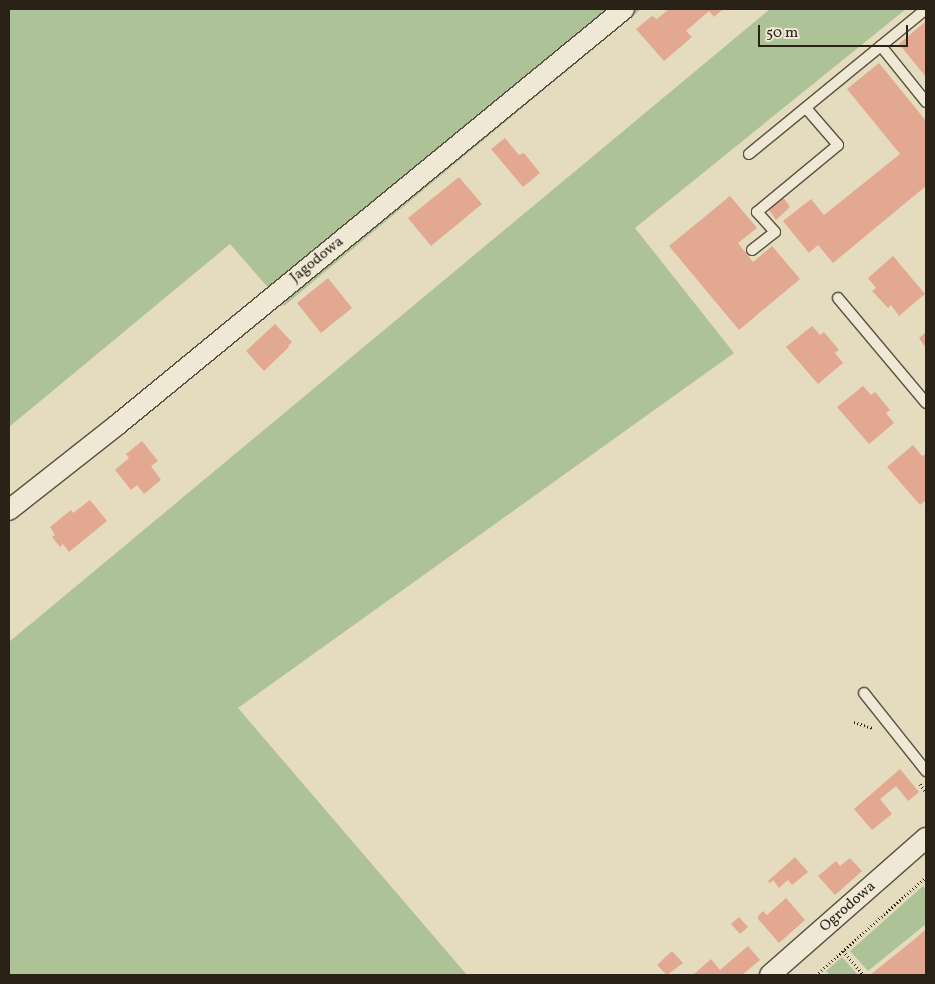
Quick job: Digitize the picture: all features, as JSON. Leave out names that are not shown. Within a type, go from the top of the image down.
[{"type":"street","name":"Jagodowa","points":[[9,510],[117,425],[624,9]]},
{"type":"street","name":"Ogrodowa","points":[[770,975],[926,838]]},
{"type":"lane","points":[[750,154],[926,9]]},
{"type":"lane","points":[[881,46],[926,102]]},
{"type":"lane","points":[[752,250],[775,232],[757,212],[838,145],[806,108]]},
{"type":"lane","points":[[838,298],[926,402]]},
{"type":"lane","points":[[864,693],[926,771]]},
{"type":"path","points":[[816,975],[925,880]]},
{"type":"path","points":[[843,951],[864,975]]},
{"type":"green space","points":[[9,9],[641,9],[284,306],[230,244],[9,427]]},
{"type":"green space","points":[[770,9],[906,9],[635,228],[734,353],[238,708],[467,975],[9,975],[9,642]]},
{"type":"green space","points":[[923,886],[926,890],[926,924],[868,971],[850,951]]},
{"type":"green space","points":[[842,957],[858,975],[830,975],[826,971]]},
{"type":"building","points":[[669,9],[723,9],[714,17],[709,11],[686,31],[692,37],[664,61],[636,29],[652,16],[657,19]]},
{"type":"building","points":[[926,21],[926,77],[899,44]]},
{"type":"building","points":[[879,63],[926,121],[926,186],[833,263],[818,245],[809,253],[783,221],[811,199],[824,215],[900,154],[847,89]]},
{"type":"building","points":[[505,138],[519,155],[524,153],[540,173],[523,187],[491,149]]},
{"type":"building","points":[[459,177],[482,204],[431,246],[408,218]]},
{"type":"building","points":[[730,196],[757,228],[738,243],[753,262],[772,246],[800,279],[739,330],[669,246]]},
{"type":"building","points":[[782,196],[790,207],[776,220],[767,207]]},
{"type":"building","points":[[893,256],[925,294],[899,316],[891,305],[888,308],[872,291],[876,288],[868,278]]},
{"type":"building","points":[[328,278],[352,308],[321,333],[297,303]]},
{"type":"building","points":[[275,324],[292,342],[264,371],[246,351]]},
{"type":"building","points":[[812,326],[820,335],[824,332],[839,350],[835,353],[843,363],[818,384],[786,347]]},
{"type":"building","points":[[926,332],[926,348],[919,338]]},
{"type":"building","points":[[863,386],[871,395],[875,392],[890,410],[886,413],[894,423],[869,444],[837,407]]},
{"type":"building","points":[[142,441],[158,461],[151,466],[161,480],[144,494],[137,485],[131,490],[115,470],[129,458],[126,454]]},
{"type":"building","points":[[913,445],[922,456],[926,454],[926,500],[920,505],[887,467]]},
{"type":"building","points":[[90,500],[107,521],[69,552],[63,544],[60,547],[52,537],[55,535],[50,527],[71,510],[73,513]]},
{"type":"building","points":[[900,769],[919,792],[908,801],[896,786],[880,799],[892,814],[872,830],[854,809]]},
{"type":"building","points":[[795,857],[808,872],[792,885],[788,880],[779,888],[773,880],[770,883],[768,881]]},
{"type":"building","points":[[850,858],[862,871],[835,895],[818,876],[836,861],[840,866]]},
{"type":"building","points":[[786,898],[805,920],[779,943],[758,919],[758,916],[763,911],[767,915]]},
{"type":"building","points":[[739,917],[748,927],[740,934],[731,924]]},
{"type":"building","points":[[926,929],[926,975],[870,975],[916,938]]},
{"type":"building","points":[[748,946],[760,960],[742,975],[693,975],[711,959],[720,970]]},
{"type":"building","points":[[672,951],[683,963],[667,975],[657,965]]}]
